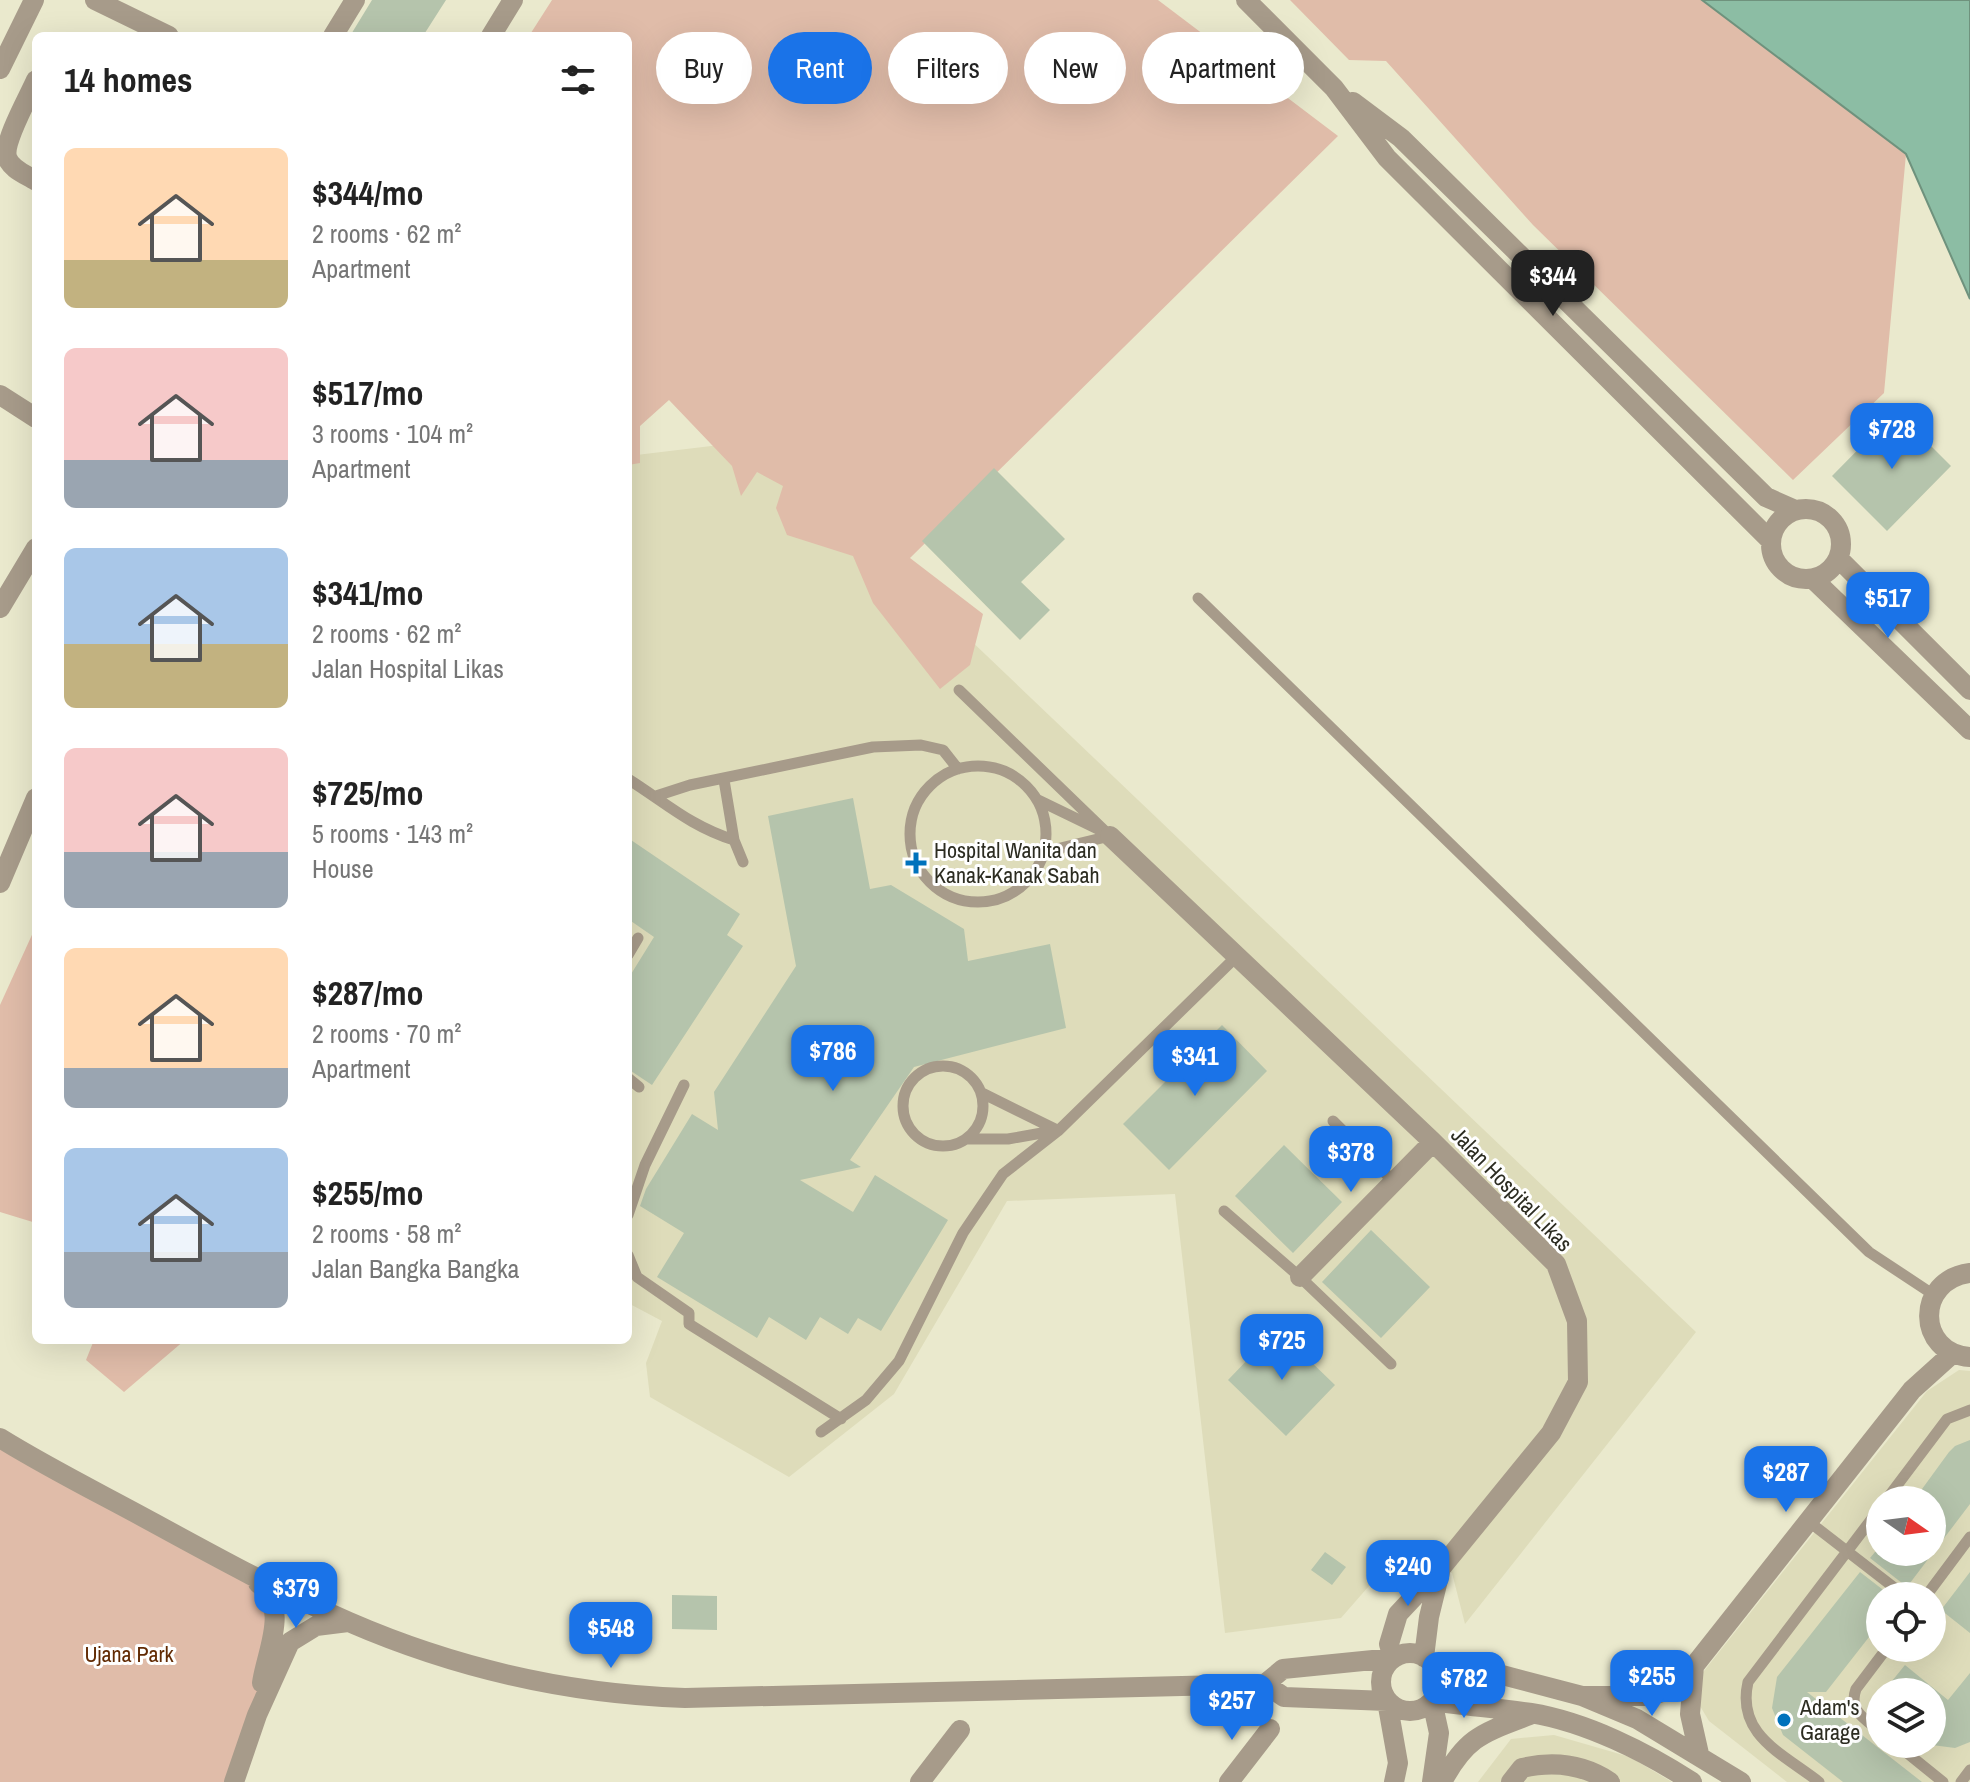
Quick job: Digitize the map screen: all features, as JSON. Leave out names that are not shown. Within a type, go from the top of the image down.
[{"type":"street","points":[[0,69],[34,0]]},
{"type":"street","points":[[95,0],[161,32]]},
{"type":"street","points":[[335,32],[355,0]]},
{"type":"street","points":[[493,32],[513,0]]},
{"type":"street","points":[[1246,0],[1334,88],[1398,170],[1770,540]]},
{"type":"street","points":[[1334,88],[1401,138],[1766,497],[1795,510],[1817,511],[1835,525],[1841,547],[1838,558],[1832,568],[1813,579],[1791,577],[1782,571],[1771,552],[1770,540],[1778,522],[1795,510]]},
{"type":"street","points":[[32,89],[8,143],[7,156],[12,166],[32,178]]},
{"type":"street","points":[[0,395],[32,415]]},
{"type":"street","points":[[0,608],[32,555]]},
{"type":"street","points":[[1838,558],[1970,690]]},
{"type":"street","points":[[1813,579],[1970,730]]},
{"type":"street","points":[[0,883],[32,807]]},
{"type":"street","name":"Jalan Hospital Likas","points":[[1110,836],[1433,1142],[1556,1264],[1577,1321],[1578,1382],[1551,1433],[1441,1568],[1398,1614],[1389,1644],[1393,1658]]},
{"type":"street","points":[[1300,1277],[1433,1142]]},
{"type":"street","points":[[1912,1390],[1962,1355],[1943,1346],[1934,1336],[1929,1322],[1929,1308],[1942,1283],[1969,1272]]},
{"type":"street","points":[[1582,1696],[1647,1696],[1670,1690],[1694,1666],[1912,1390],[1934,1336]]},
{"type":"street","points":[[0,1438],[245,1573],[348,1622],[432,1653],[554,1685],[644,1697],[685,1698],[1265,1684],[1284,1697],[1387,1701],[1408,1712],[1417,1711],[1432,1701],[1534,1714],[1625,1744],[1692,1782]]},
{"type":"street","points":[[1432,1782],[1439,1733],[1432,1701],[1438,1686],[1436,1670],[1428,1660],[1429,1617],[1441,1568]]},
{"type":"street","points":[[245,1573],[268,1590],[276,1606],[257,1715]]},
{"type":"street","points":[[234,1782],[257,1715],[290,1642],[316,1626],[348,1622]]},
{"type":"street","points":[[1265,1684],[1283,1669],[1393,1658],[1408,1653],[1582,1696],[1637,1719],[1741,1782]]},
{"type":"street","points":[[1393,1658],[1381,1677],[1398,1763],[1394,1782]]},
{"type":"street","points":[[1694,1666],[1690,1714],[1699,1754]]},
{"type":"street","points":[[1442,1782],[1462,1749],[1485,1733],[1534,1714]]},
{"type":"street","points":[[1229,1782],[1270,1729]]},
{"type":"street","points":[[920,1782],[960,1730]]},
{"type":"street","points":[[1516,1775],[1558,1763],[1610,1782]]},
{"type":"lane","points":[[1198,598],[1869,1252],[1934,1295]]},
{"type":"lane","points":[[959,690],[1110,836]]},
{"type":"lane","points":[[656,796],[690,785],[873,747],[921,745],[943,750],[958,769]]},
{"type":"lane","points":[[1038,800],[1046,824],[1044,852],[1036,870],[1020,888],[998,900],[978,903],[955,898],[938,889],[923,875],[914,857],[910,830],[918,803],[934,782],[958,769],[980,765],[1002,770],[1018,778],[1038,800],[1110,836]]},
{"type":"lane","points":[[724,780],[734,840],[743,862]]},
{"type":"lane","points":[[632,781],[656,796],[682,818],[707,832],[734,840]]},
{"type":"lane","points":[[1044,852],[1110,836]]},
{"type":"lane","points":[[632,948],[638,938]]},
{"type":"lane","points":[[821,1432],[866,1400],[899,1361],[963,1233],[1003,1174],[1058,1131],[1238,955]]},
{"type":"lane","points":[[982,1093],[984,1111],[977,1129],[955,1145],[941,1147],[927,1143],[907,1125],[903,1111],[908,1088],[914,1078],[926,1070],[944,1065],[958,1068],[969,1075],[982,1093],[1058,1131]]},
{"type":"lane","points":[[632,1081],[639,1087]]},
{"type":"lane","points":[[632,1203],[645,1165],[684,1085]]},
{"type":"lane","points":[[1333,1121],[1394,1182]]},
{"type":"lane","points":[[967,1139],[1008,1139],[1058,1131]]},
{"type":"lane","points":[[1224,1211],[1300,1277],[1391,1364]]},
{"type":"lane","points":[[632,1265],[637,1277],[689,1313],[689,1324],[841,1419]]},
{"type":"lane","points":[[1897,1486],[1947,1419],[1970,1410]]},
{"type":"lane","points":[[1808,1521],[1887,1582]]},
{"type":"lane","points":[[1819,1782],[1755,1732],[1747,1717],[1744,1699],[1748,1682],[1866,1527]]},
{"type":"lane","points":[[1936,1582],[1970,1537]]},
{"type":"lane","points":[[1866,1678],[1853,1697],[1853,1705],[1866,1720]]},
{"type":"lane","points":[[1913,1758],[1943,1782]]},
{"type":"lane","points":[[1961,1782],[1970,1770]]},
{"type":"shaded area","points":[[1702,0],[1970,0],[1970,299],[1906,154]]},
{"type":"shaded area","name":"Hospital Wanita dan Kanak-Kanak Sabah","points":[[753,441],[858,533],[1696,1332],[1465,1624],[1452,1573],[1403,1547],[1341,1618],[1225,1633],[1175,1194],[1007,1201],[894,1394],[789,1477],[650,1397],[646,1363],[662,1321],[632,1305],[632,456]]},
{"type":"shaded area","points":[[1959,1370],[1970,1371],[1970,1782],[1787,1782],[1709,1721],[1697,1701],[1700,1676],[1927,1391]]},
{"type":"shaded area","points":[[1554,1735],[1630,1757],[1672,1782],[1478,1782],[1511,1739]]},
{"type":"green space","points":[[552,0],[1158,0],[1200,32],[1142,32],[1142,104],[1296,104],[1338,136],[910,558],[983,614],[970,665],[940,689],[873,603],[853,556],[787,535],[776,508],[783,486],[757,472],[741,496],[732,466],[669,400],[640,426],[640,463],[632,464],[632,32],[532,32]]},
{"type":"green space","points":[[1290,0],[1702,0],[1906,154],[1884,393],[1793,480],[1533,225],[1386,61],[1349,60]]},
{"type":"green space","points":[[32,935],[32,1222],[0,1212],[0,1005]]},
{"type":"green space","points":[[92,1344],[180,1344],[124,1392],[86,1360]]},
{"type":"green space","name":"Ujana Park","points":[[0,1438],[268,1590],[274,1629],[234,1782],[0,1782]]},
{"type":"building","points":[[372,0],[446,0],[426,32],[352,32]]},
{"type":"building","points":[[1896,411],[1951,466],[1887,531],[1832,476]]},
{"type":"building","points":[[994,468],[1065,539],[1021,582],[1050,610],[1020,640],[922,541]]},
{"type":"building","points":[[853,798],[870,889],[891,885],[964,929],[968,961],[1050,944],[1066,1028],[914,1067],[850,1160],[861,1167],[800,1180],[853,1212],[875,1175],[948,1220],[881,1331],[858,1318],[848,1334],[820,1317],[806,1340],[769,1317],[757,1338],[657,1277],[684,1233],[640,1206],[646,1189],[692,1114],[718,1130],[714,1092],[796,966],[768,816]]},
{"type":"building","points":[[632,841],[740,914],[727,935],[743,946],[652,1085],[632,1072],[632,973],[654,937],[632,922]]},
{"type":"building","points":[[1222,1025],[1267,1071],[1169,1170],[1123,1124]]},
{"type":"building","points":[[1284,1145],[1342,1202],[1293,1253],[1235,1196]]},
{"type":"building","points":[[1371,1230],[1430,1287],[1381,1338],[1322,1282]]},
{"type":"building","points":[[1277,1329],[1335,1385],[1286,1436],[1228,1380]]},
{"type":"building","points":[[1970,1440],[1970,1504],[1946,1536],[1946,1486],[1924,1486],[1955,1446]]},
{"type":"building","points":[[1325,1552],[1346,1567],[1332,1585],[1311,1570]]},
{"type":"building","points":[[1880,1566],[1923,1566],[1911,1582],[1901,1582]]},
{"type":"building","points":[[1860,1572],[1873,1582],[1866,1582],[1866,1641],[1826,1692],[1807,1692],[1866,1738],[1866,1758],[1891,1758],[1922,1782],[1843,1782],[1783,1735],[1772,1708],[1777,1677]]},
{"type":"building","points":[[1970,1572],[1970,1633],[1946,1614],[1946,1603]]},
{"type":"building","points":[[672,1595],[717,1596],[717,1630],[672,1629]]},
{"type":"building","points":[[1905,1665],[1921,1678],[1894,1678]]},
{"type":"building","points":[[1970,1673],[1970,1742],[1955,1748],[1946,1747],[1946,1698],[1948,1700]]},
{"type":"place","name":"Hospital Wanita dan Kanak-Kanak Sabah","points":[[916,863]]},
{"type":"place","name":"Adam's Garage","points":[[1784,1720]]}]
